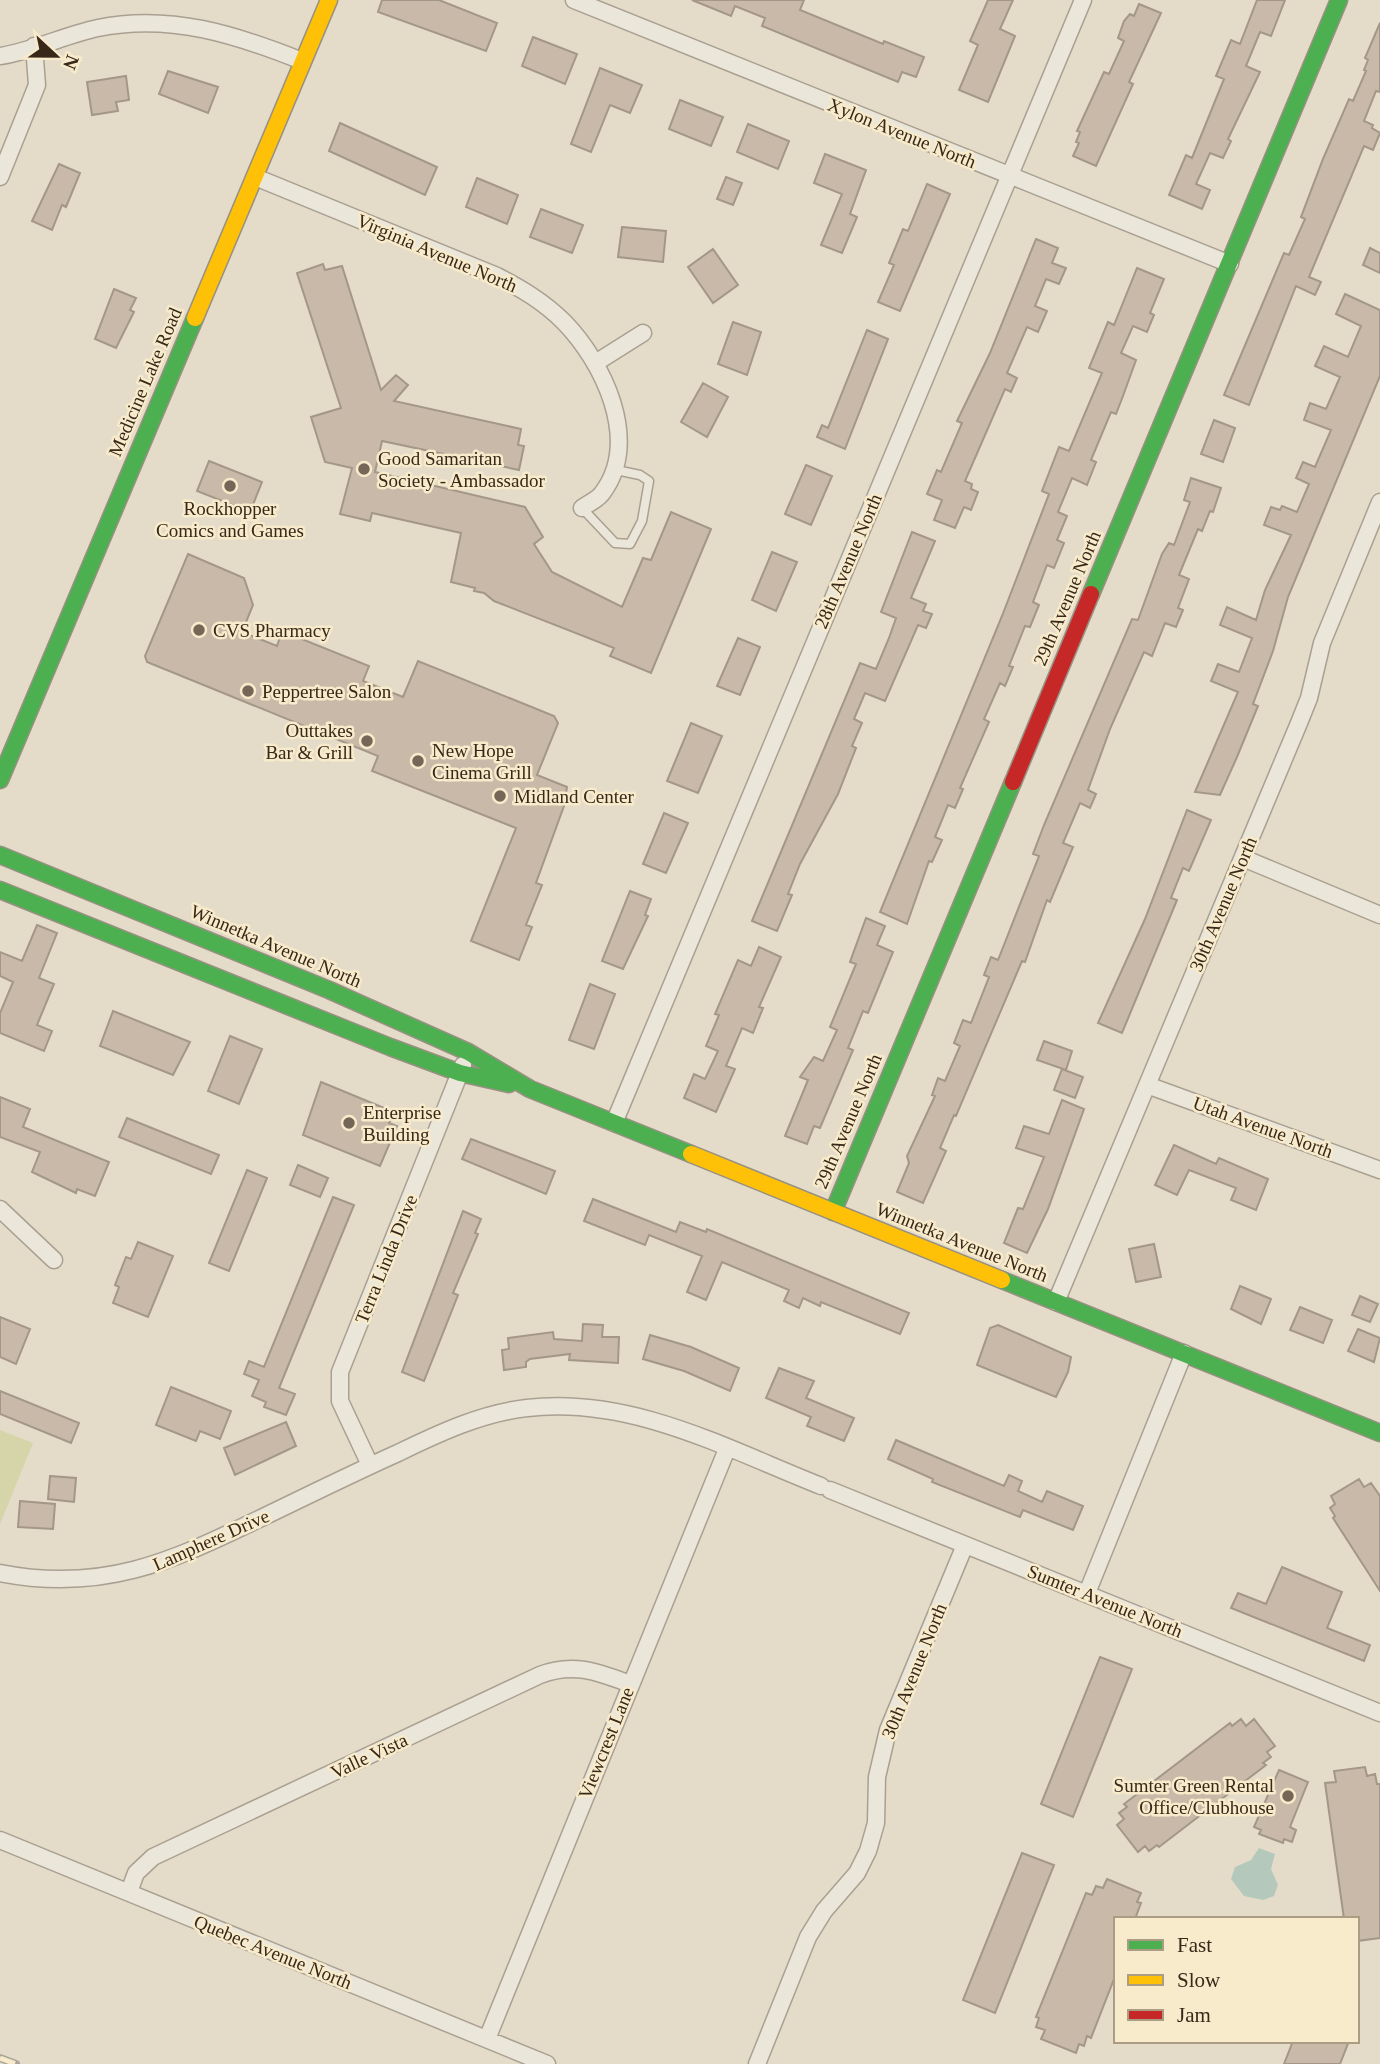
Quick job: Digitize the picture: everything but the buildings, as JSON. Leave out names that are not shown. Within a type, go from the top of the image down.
[{"type":"street","name":"Medicine Lake Road","points":[[0,780],[329,0]]},
{"type":"street","name":"Xylon Avenue North","points":[[574,0],[1230,264]]},
{"type":"street","name":"28th Avenue North","points":[[614,1123],[1083,0]]},
{"type":"street","name":"29th Avenue North","points":[[833,1212],[1339,0]]},
{"type":"street","points":[[0,56],[99,27],[145,22],[191,26],[235,35],[302,61]]},
{"type":"street","points":[[0,177],[37,85],[34,46]]},
{"type":"street","name":"Virginia Avenue North","points":[[255,177],[497,276],[531,294],[562,320],[597,362],[611,399],[617,428],[616,470]]},
{"type":"street","points":[[597,362],[643,333]]},
{"type":"street","points":[[582,508],[602,495],[616,470]]},
{"type":"street","name":"30th Avenue North","points":[[1056,1302],[1309,698],[1322,643],[1380,502]]},
{"type":"street","name":"Winnetka Avenue North","points":[[0,855],[330,990],[468,1052],[530,1088],[1380,1433]]},
{"type":"street","points":[[1242,858],[1380,915]]},
{"type":"street","name":"Winnetka Avenue North","points":[[0,890],[460,1073],[530,1088]]},
{"type":"street","name":"Terra Linda Drive","points":[[370,1465],[340,1401],[340,1372],[468,1052]]},
{"type":"street","name":"Utah Avenue North","points":[[1147,1085],[1380,1170]]},
{"type":"street","points":[[0,1209],[54,1260]]},
{"type":"street","points":[[1087,1593],[1184,1353]]},
{"type":"street","name":"Sumter Avenue North","points":[[370,1465],[481,1418],[527,1408],[575,1407],[625,1412],[665,1423],[1380,1713]]},
{"type":"street","name":"Viewcrest Lane","points":[[486,2039],[727,1449]]},
{"type":"street","name":"Lamphere Drive","points":[[0,1573],[66,1579],[111,1576],[154,1566],[201,1547],[370,1465]]},
{"type":"street","name":"30th Avenue North","points":[[757,2064],[808,1937],[824,1911],[857,1873],[868,1851],[876,1823],[877,1777],[888,1730],[965,1545]]},
{"type":"street","name":"Valle Vista","points":[[128,1892],[136,1873],[153,1857],[540,1675],[558,1668],[579,1667],[629,1684]]},
{"type":"street","name":"Quebec Avenue North","points":[[0,1840],[547,2064]]},
{"type":"lane","points":[[582,508],[615,543],[630,544],[642,521],[649,481],[640,475],[616,470]]},
{"type":"green space","points":[[0,1430],[33,1443],[0,1524]]},
{"type":"shaded area","points":[[1259,1848],[1275,1854],[1271,1869],[1278,1885],[1274,1896],[1263,1900],[1244,1896],[1231,1879],[1235,1867],[1251,1860]]},
{"type":"railway","points":[[0,2058],[16,2064]]},
{"type":"traffic: fast","points":[[1091,594],[1339,0]]},
{"type":"traffic: fast","points":[[0,780],[195,318]]},
{"type":"traffic: fast","points":[[833,1212],[1013,782]]},
{"type":"traffic: fast","points":[[0,855],[329,990],[468,1052],[530,1089],[691,1154]]},
{"type":"traffic: fast","points":[[0,890],[390,1047],[460,1073],[509,1084]]},
{"type":"traffic: fast","points":[[1002,1280],[1380,1433]]},
{"type":"traffic: slow","points":[[195,318],[329,0]]},
{"type":"traffic: slow","points":[[691,1154],[1002,1280]]},
{"type":"traffic: jam","points":[[1013,782],[1091,594]]},
{"type":"place","name":"Good Samaritan Society - Ambassador","points":[[364,469]]},
{"type":"place","name":"Rockhopper Comics and Games","points":[[230,486]]},
{"type":"place","name":"CVS Pharmacy","points":[[199,630]]},
{"type":"place","name":"Peppertree Salon","points":[[248,691]]},
{"type":"place","name":"Outtakes Bar & Grill","points":[[367,741]]},
{"type":"place","name":"New Hope Cinema Grill","points":[[418,761]]},
{"type":"place","name":"Midland Center","points":[[500,796]]},
{"type":"place","name":"Enterprise Building","points":[[349,1123]]},
{"type":"place","name":"Sumter Green Rental Office/Clubhouse","points":[[1288,1796]]}]
